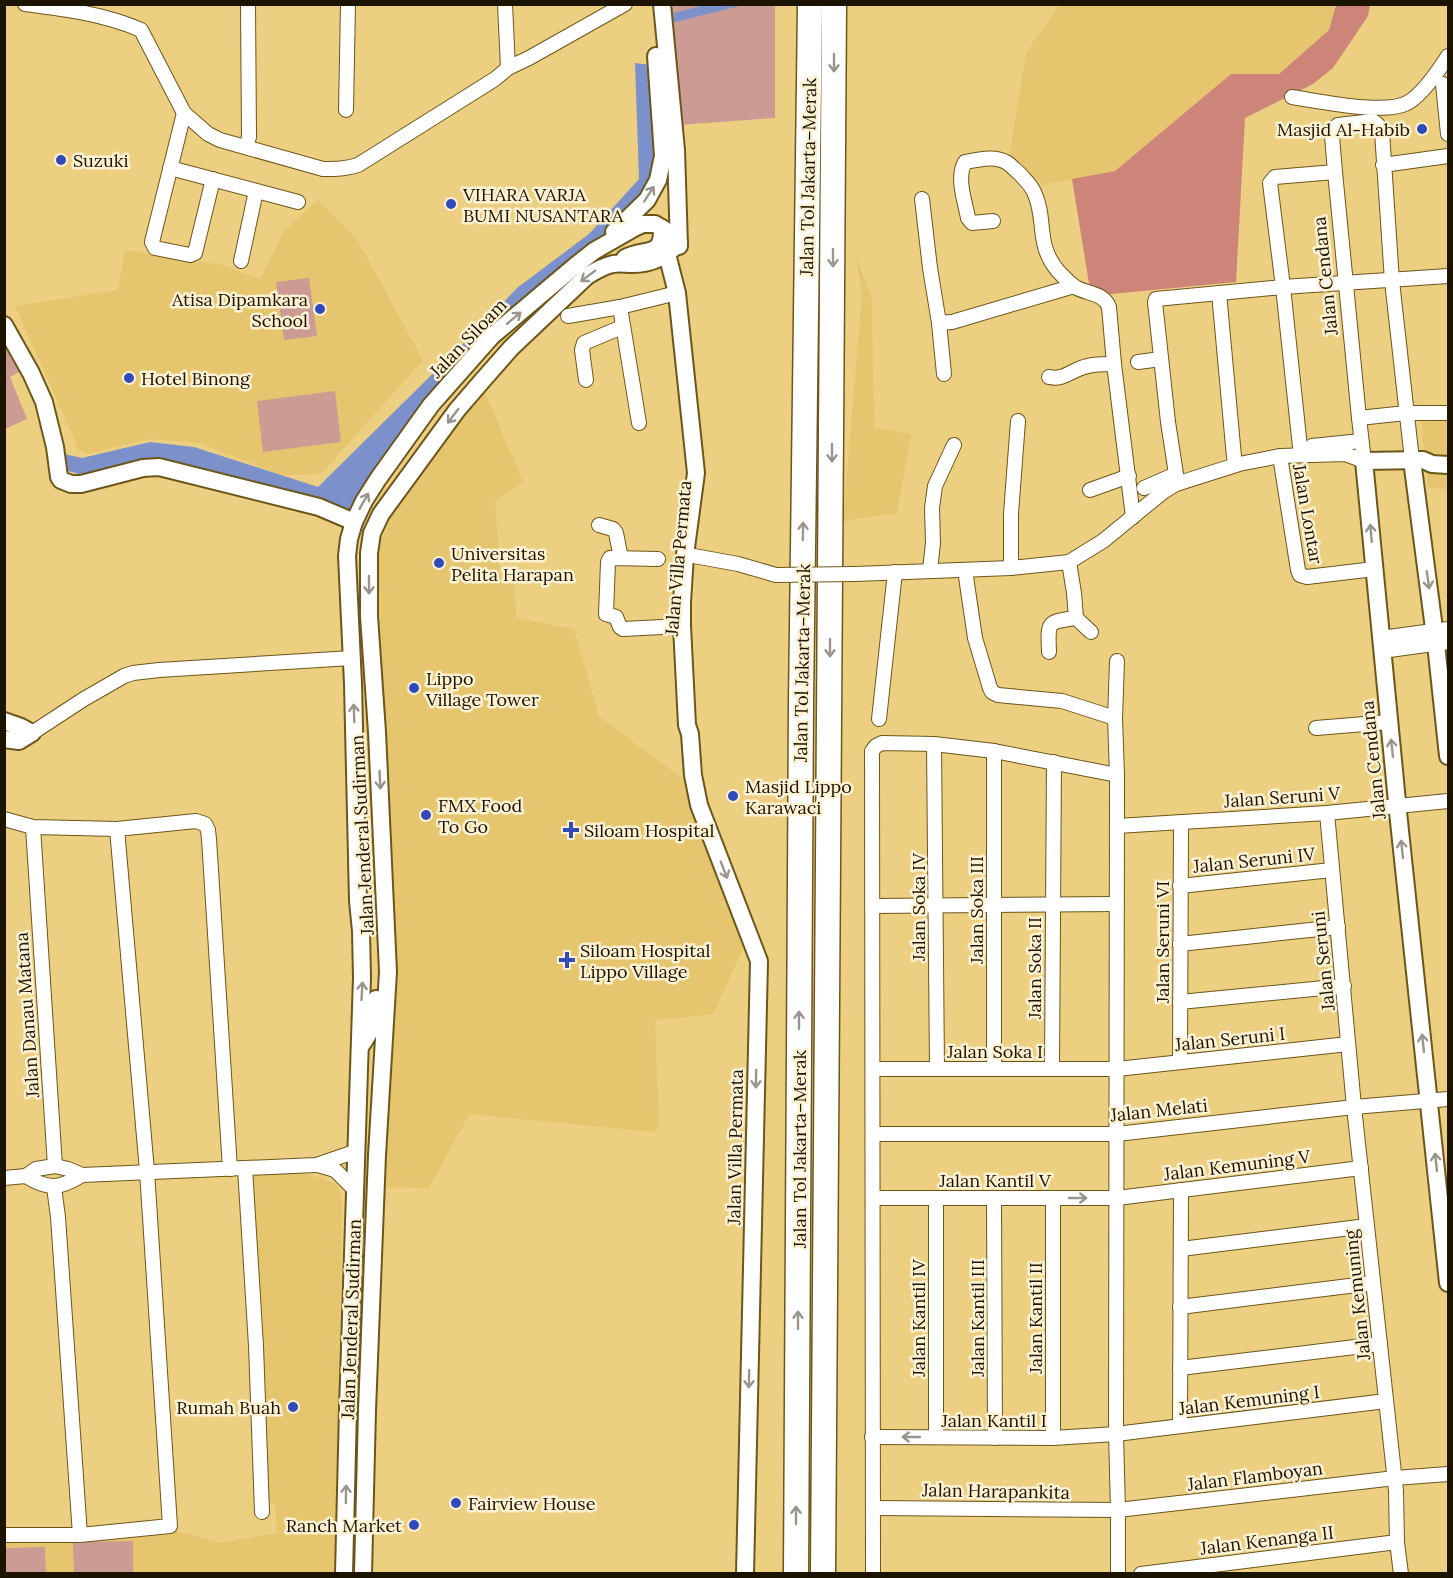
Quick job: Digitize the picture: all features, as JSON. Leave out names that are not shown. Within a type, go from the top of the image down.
[{"type":"highway","name":"Jalan Tol Jakarta–Merak","points":[[796,1574],[801,703],[810,4]]},
{"type":"highway","name":"Jalan Tol Jakarta–Merak","points":[[823,1574],[834,4]]},
{"type":"street","points":[[25,4],[115,20],[141,30],[184,113],[208,134],[220,141],[323,168],[348,168],[358,165],[495,79],[508,68],[625,4]]},
{"type":"street","points":[[246,147],[249,137],[248,4]]},
{"type":"street","points":[[346,110],[348,4]]},
{"type":"street","points":[[505,4],[508,68]]},
{"type":"street","points":[[594,251],[647,200],[658,180],[663,156],[657,6]]},
{"type":"street","points":[[660,42],[676,150],[673,249]]},
{"type":"street","points":[[1292,98],[1372,108],[1389,108],[1407,104],[1419,94],[1449,56]]},
{"type":"street","points":[[1443,84],[1449,134]]},
{"type":"street","points":[[184,113],[152,242],[155,248],[195,254],[213,180]]},
{"type":"street","name":"Jalan Cendana","points":[[1449,756],[1442,636],[1417,460],[1406,413],[1392,281],[1382,132],[1377,123],[1373,121],[1338,125],[1333,129],[1332,136],[1345,283],[1397,809],[1449,1283]]},
{"type":"street","points":[[1383,165],[1449,156]]},
{"type":"street","points":[[993,221],[972,223],[968,218],[961,177],[961,168],[965,162],[995,159],[1006,162],[1029,184],[1037,200],[1043,243],[1049,259],[1074,286],[1103,298],[1107,302],[1133,517]]},
{"type":"street","points":[[170,168],[298,202]]},
{"type":"street","points":[[1300,447],[1270,183],[1275,177],[1335,172]]},
{"type":"street","points":[[241,261],[256,191]]},
{"type":"street","points":[[922,199],[944,374]]},
{"type":"street","name":"Jalan Siloam","points":[[347,556],[354,522],[378,479],[431,405],[492,336],[594,251],[643,224],[655,224],[662,228]]},
{"type":"street","points":[[662,228],[670,233],[673,249]]},
{"type":"street","points":[[614,263],[660,246],[662,228]]},
{"type":"street","name":"Jalan Jenderal Sudirman","points":[[363,1574],[377,1155],[388,972],[377,732],[369,616],[369,553],[372,533],[381,514],[457,410],[511,348],[587,276],[614,263],[654,261],[673,249]]},
{"type":"street","name":"Jalan Villa Permata","points":[[673,249],[696,473],[685,626],[693,775],[699,805],[759,961],[745,1574]]},
{"type":"street","name":"Jalan Villa Permata","points":[[673,249],[680,265],[685,291],[705,475],[689,555]]},
{"type":"street","points":[[1176,474],[1155,300],[1283,287],[1449,276]]},
{"type":"street","points":[[939,323],[952,322],[1074,286]]},
{"type":"street","points":[[568,316],[620,308],[677,293]]},
{"type":"street","points":[[1219,293],[1234,457]]},
{"type":"street","points":[[620,308],[639,423]]},
{"type":"street","points":[[4,325],[31,373],[44,402],[61,480],[71,484],[81,484],[152,466],[159,467],[319,507],[354,522]]},
{"type":"street","points":[[586,380],[582,350],[584,343],[622,327]]},
{"type":"street","points":[[1138,362],[1161,359]]},
{"type":"street","points":[[1050,377],[1060,378],[1094,365],[1114,364]]},
{"type":"street","points":[[1359,418],[1406,413],[1449,413]]},
{"type":"street","points":[[1011,568],[1011,514],[1018,421]]},
{"type":"street","points":[[1144,488],[1176,474],[1234,457],[1361,441]]},
{"type":"street","points":[[930,570],[935,486],[954,445]]},
{"type":"street","points":[[689,555],[738,564],[776,575],[1011,568],[1069,562],[1103,541],[1176,484],[1239,464],[1280,456],[1345,454],[1364,461],[1417,460],[1449,465]]},
{"type":"street","points":[[1417,460],[1431,455],[1449,454]]},
{"type":"street","name":"Jalan Lontar","points":[[1280,456],[1300,575],[1307,577],[1374,569]]},
{"type":"street","points":[[1089,490],[1129,476]]},
{"type":"street","points":[[599,525],[613,529],[616,533],[621,558]]},
{"type":"street","name":"Jalan Jenderal Sudirman","points":[[344,1574],[362,977],[347,556]]},
{"type":"street","points":[[658,559],[610,558],[607,615],[616,617],[622,628],[685,626]]},
{"type":"street","points":[[1069,562],[1076,618],[1091,632]]},
{"type":"street","points":[[965,570],[975,638],[992,692],[998,695],[1062,701],[1115,718]]},
{"type":"street","points":[[879,719],[894,572]]},
{"type":"street","points":[[4,739],[19,741],[124,676],[159,670],[352,658],[359,648],[363,623],[369,616]]},
{"type":"street","points":[[1049,652],[1048,630],[1050,625],[1057,620],[1076,618]]},
{"type":"street","points":[[1381,644],[1442,636]]},
{"type":"street","points":[[1117,661],[1115,718],[1117,775],[1116,1434],[1118,1574]]},
{"type":"street","points":[[4,721],[32,733]]},
{"type":"street","points":[[1316,728],[1389,722]]},
{"type":"street","points":[[873,1574],[872,750],[882,743],[934,744],[994,751],[1117,775]]},
{"type":"street","name":"Jalan Soka IV","points":[[934,744],[937,1069]]},
{"type":"street","name":"Jalan Soka III","points":[[994,751],[994,1069]]},
{"type":"street","name":"Jalan Soka II","points":[[1052,1069],[1054,762]]},
{"type":"street","name":"Jalan Seruni V","points":[[1397,809],[1449,801]]},
{"type":"street","name":"Jalan Seruni V","points":[[1117,828],[1449,807]]},
{"type":"street","name":"Jalan Seruni","points":[[1327,815],[1354,1107]]},
{"type":"street","points":[[4,819],[33,827],[117,829],[196,821],[205,824],[208,830],[256,1346],[262,1512]]},
{"type":"street","name":"Jalan Seruni VI","points":[[1180,824],[1180,1062]]},
{"type":"street","name":"Jalan Danau Matana","points":[[33,827],[55,1166]]},
{"type":"street","points":[[4,1535],[80,1535],[170,1526],[147,1171],[117,829]]},
{"type":"street","name":"Jalan Seruni IV","points":[[1180,886],[1332,870]]},
{"type":"street","name":"Jalan Soka II","points":[[873,906],[1117,904]]},
{"type":"street","points":[[359,1047],[370,1033],[374,1017],[377,980],[375,936],[378,928],[386,926]]},
{"type":"street","points":[[1180,944],[1338,927]]},
{"type":"street","points":[[1180,1002],[1344,986]]},
{"type":"street","name":"Jalan Seruni I","points":[[1117,1069],[1348,1044]]},
{"type":"street","name":"Jalan Soka I","points":[[873,1069],[1117,1069]]},
{"type":"street","name":"Jalan Melati","points":[[873,1134],[1117,1134],[1354,1107],[1449,1099]]},
{"type":"street","name":"Jalan Kemuning","points":[[1354,1107],[1395,1478],[1401,1574]]},
{"type":"street","points":[[4,1178],[26,1176],[36,1169],[55,1166],[82,1175],[316,1165],[357,1150]]},
{"type":"street","points":[[316,1165],[335,1170],[355,1190]]},
{"type":"street","name":"Jalan Kemuning V","points":[[1116,1198],[1361,1168]]},
{"type":"street","points":[[26,1176],[36,1183],[54,1187],[82,1175]]},
{"type":"street","points":[[54,1187],[59,1229],[80,1535]]},
{"type":"street","points":[[1180,1426],[1181,1190]]},
{"type":"street","name":"Jalan Kantil V","points":[[873,1198],[1116,1198]]},
{"type":"street","name":"Jalan Kantil IV","points":[[936,1198],[936,1437]]},
{"type":"street","name":"Jalan Kantil III","points":[[994,1198],[995,1438]]},
{"type":"street","name":"Jalan Kantil II","points":[[1053,1198],[1053,1438]]},
{"type":"street","points":[[1180,1249],[1367,1226]]},
{"type":"street","points":[[1180,1307],[1374,1283]]},
{"type":"street","points":[[1180,1368],[1380,1344]]},
{"type":"street","name":"Jalan Kemuning I","points":[[1116,1434],[1386,1401]]},
{"type":"street","name":"Jalan Kantil I","points":[[872,1437],[1053,1438],[1116,1434]]},
{"type":"street","name":"Jalan Flamboyan","points":[[1118,1510],[1395,1478],[1449,1474]]},
{"type":"street","name":"Jalan Harapankita","points":[[874,1508],[1118,1510]]},
{"type":"street","name":"Jalan Kenanga II","points":[[1141,1574],[1180,1571],[1398,1542]]},
{"type":"shaded area","points":[[669,5],[775,5],[775,118],[679,125]]},
{"type":"shaded area","points":[[1059,5],[1336,5],[1329,30],[1279,74],[1231,74],[1115,171],[1042,185],[1009,158],[1026,53]]},
{"type":"shaded area","points":[[1336,5],[1370,5],[1368,16],[1333,68],[1313,84],[1245,118],[1236,282],[1091,296],[1072,179],[1115,171],[1231,74],[1279,74],[1329,30]]},
{"type":"shaded area","points":[[318,200],[357,239],[423,360],[321,474],[282,475],[199,443],[150,439],[87,454],[77,449],[15,306],[118,290],[125,250],[223,265],[260,279],[285,230]]},
{"type":"shaded area","points":[[856,257],[872,299],[874,428],[911,434],[897,513],[843,521],[862,294]]},
{"type":"shaded area","points":[[309,278],[317,336],[284,340],[276,282]]},
{"type":"shaded area","points":[[4,340],[21,371],[10,377],[27,419],[5,429]]},
{"type":"shaded area","name":"Siloam Hospital Lippo Village","points":[[483,388],[523,482],[495,501],[500,574],[512,574],[517,618],[574,629],[599,716],[685,781],[743,949],[713,1014],[655,1020],[659,1127],[654,1132],[469,1114],[429,1188],[384,1187],[396,971],[383,726],[378,551],[396,501]]},
{"type":"shaded area","points":[[335,391],[341,442],[263,452],[257,401]]},
{"type":"shaded area","points":[[1421,419],[1448,420],[1448,489],[1428,488]]},
{"type":"shaded area","points":[[276,1165],[338,1185],[342,1200],[338,1573],[5,1574],[5,1538],[164,1528],[221,1543],[277,1533],[275,1503],[268,1504],[251,1176]]},
{"type":"shaded area","points":[[133,1541],[133,1573],[74,1573],[73,1542]]},
{"type":"shaded area","points":[[45,1547],[46,1573],[5,1573],[5,1548]]},
{"type":"water","points":[[705,5],[744,5],[671,23],[670,14]]},
{"type":"water","points":[[635,63],[651,65],[658,158],[645,198],[593,249],[491,332],[353,519],[150,462],[79,474],[61,469],[60,453],[82,458],[150,442],[194,447],[318,487],[517,288],[589,234],[639,179]]},
{"type":"place","name":"Masjid Al-Habib","points":[[1422,129]]},
{"type":"place","name":"Suzuki","points":[[61,160]]},
{"type":"place","name":"VIHARA VARJA BUMI NUSANTARA","points":[[451,204]]},
{"type":"place","name":"Atisa Dipamkara School","points":[[320,309]]},
{"type":"place","name":"Hotel Binong","points":[[129,378]]},
{"type":"place","name":"Universitas Pelita Harapan","points":[[439,563]]},
{"type":"place","name":"Lippo Village Tower","points":[[414,688]]},
{"type":"place","name":"Masjid Lippo Karawaci","points":[[733,796]]},
{"type":"place","name":"FMX Food To Go","points":[[426,815]]},
{"type":"place","name":"Siloam Hospital","points":[[571,830]]},
{"type":"place","name":"Siloam Hospital Lippo Village","points":[[567,960]]},
{"type":"place","name":"Rumah Buah","points":[[293,1407]]},
{"type":"place","name":"Fairview House","points":[[456,1503]]},
{"type":"place","name":"Ranch Market","points":[[414,1525]]}]
